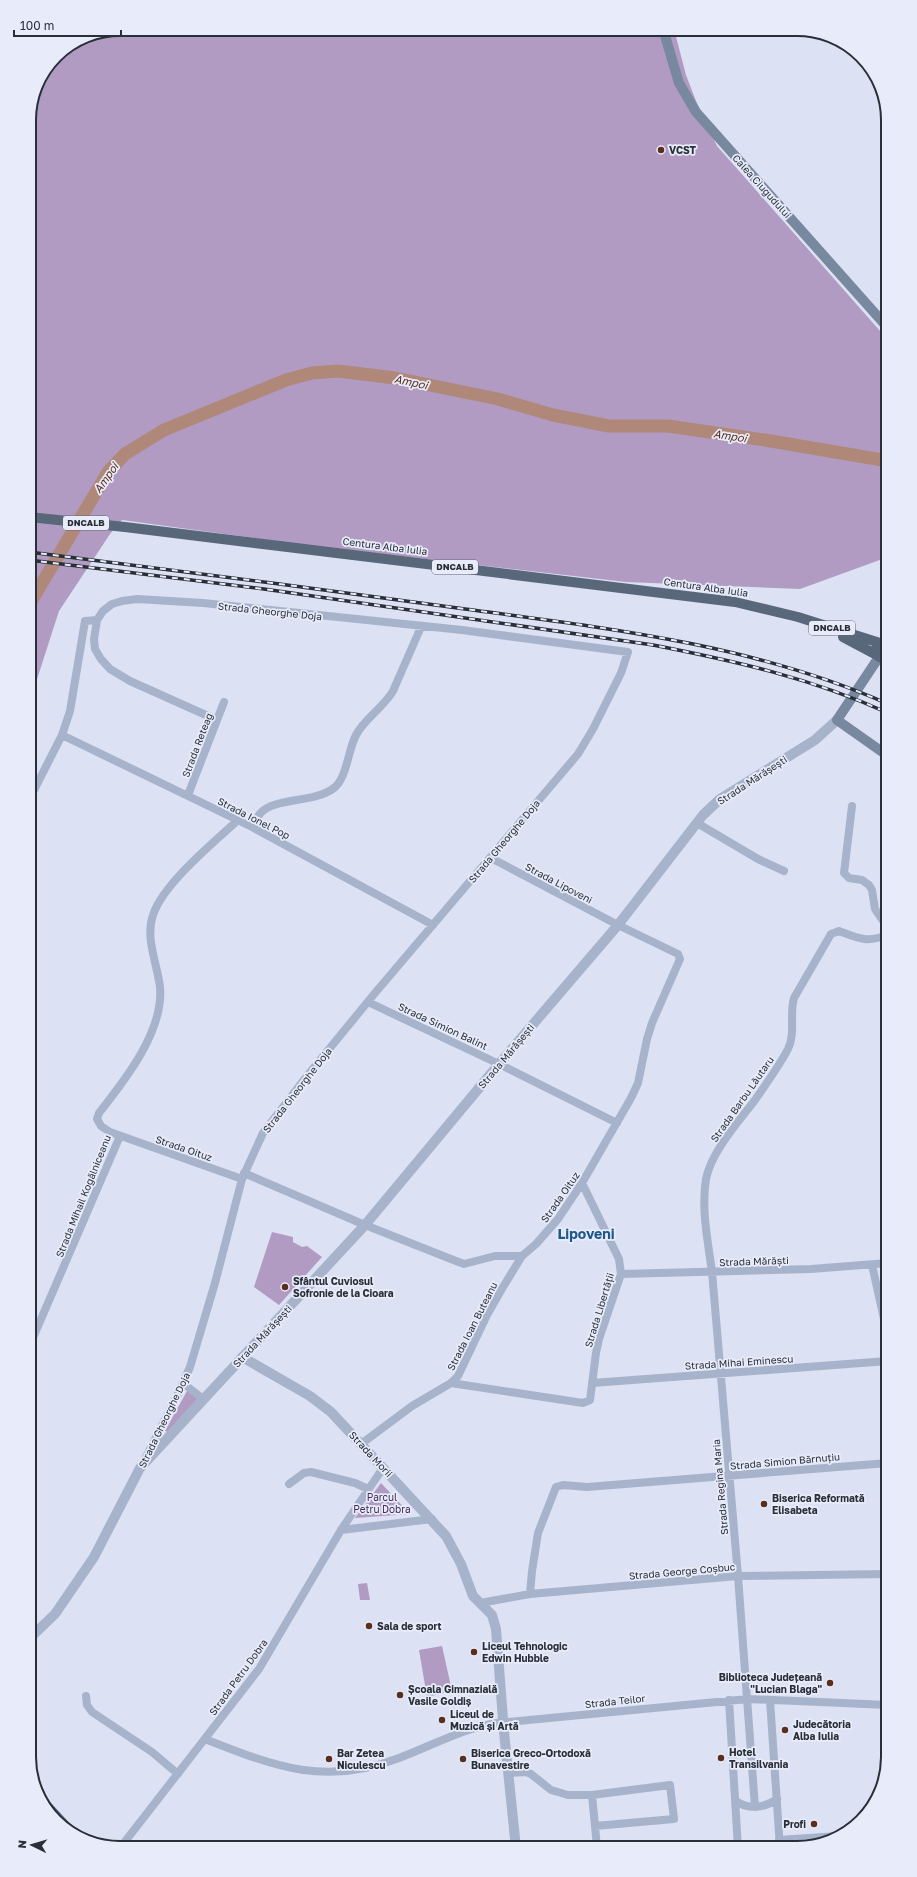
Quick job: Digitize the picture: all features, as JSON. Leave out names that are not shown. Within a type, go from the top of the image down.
[{"type":"main road","name":"Calea Ciugudului","points":[[665,36],[679,83],[696,112],[881,320]]},
{"type":"main road","name":"Centura Alba Iulia","points":[[36,518],[125,527],[735,602],[784,614],[881,650]]},
{"type":"main road","name":"Strada Mărășești","points":[[837,720],[881,655]]},
{"type":"main road","points":[[837,720],[881,751]]},
{"type":"street","name":"Strada Gheorghe Doja","points":[[36,1632],[62,1604],[94,1557],[124,1495],[140,1468],[183,1383],[192,1360],[215,1283],[243,1176],[258,1142],[271,1122],[368,1002],[586,742],[621,673],[628,652],[462,630],[421,627],[203,603],[137,599],[112,604],[103,611],[98,620],[94,639],[95,649],[100,659],[110,669],[130,680],[217,720]]},
{"type":"street","points":[[36,786],[62,735],[70,711],[85,621],[98,620]]},
{"type":"street","points":[[252,827],[263,810],[272,806],[321,795],[334,788],[341,779],[356,734],[363,724],[388,700],[421,627]]},
{"type":"street","name":"Strada Reteag","points":[[188,795],[224,702]]},
{"type":"street","name":"Strada Mărășești","points":[[140,1468],[366,1225],[499,1064],[618,925],[697,823],[720,799],[815,740],[837,720]]},
{"type":"street","name":"Strada Ionel Pop","points":[[62,735],[252,827],[433,925]]},
{"type":"street","points":[[852,806],[845,876],[862,880],[869,884],[872,890],[876,909],[881,917]]},
{"type":"street","name":"Strada Mihail Kogălniceanu","points":[[36,1331],[120,1136],[101,1126],[97,1119],[99,1113],[130,1074],[144,1046],[158,1011],[160,988],[150,932],[153,914],[159,902],[186,870],[238,820]]},
{"type":"street","points":[[697,823],[758,859],[784,871]]},
{"type":"street","name":"Strada Lipoveni","points":[[490,858],[618,925]]},
{"type":"street","name":"Strada Oituz","points":[[120,1136],[243,1176],[464,1264],[495,1256],[522,1256],[536,1244],[558,1219],[582,1183],[635,1092],[652,1023],[680,959],[678,954],[618,925]]},
{"type":"street","name":"Strada Barbu Lăutaru","points":[[712,1272],[705,1203],[708,1173],[723,1143],[771,1078],[789,1048],[792,1032],[791,1007],[794,998],[831,934],[839,931],[855,938],[865,940],[881,936]]},
{"type":"street","name":"Strada Simion Balint","points":[[368,1002],[499,1064],[617,1123]]},
{"type":"street","name":"Strada Libertății","points":[[582,1183],[619,1259],[621,1274],[599,1338],[591,1397],[588,1402]]},
{"type":"street","name":"Strada Ioan Buteanu","points":[[361,1444],[412,1406],[451,1383],[458,1376],[487,1315],[522,1256]]},
{"type":"street","name":"Strada Mărăști","points":[[621,1274],[712,1272],[881,1264]]},
{"type":"street","points":[[872,1265],[881,1306]]},
{"type":"street","name":"Strada Regina Maria","points":[[712,1272],[748,1699],[755,1807]]},
{"type":"street","name":"Strada Morii","points":[[242,1358],[324,1405],[432,1519],[446,1536],[456,1553],[473,1596],[492,1615],[496,1629],[503,1722],[515,1841]]},
{"type":"street","name":"Strada Mihai Eminescu","points":[[592,1383],[881,1362]]},
{"type":"street","points":[[183,1383],[203,1399]]},
{"type":"street","name":"Strada Ioan Buteanu","points":[[451,1383],[552,1399],[583,1403],[588,1402]]},
{"type":"street","name":"Strada Simion Bărnuțiu","points":[[530,1594],[538,1533],[556,1487],[587,1487],[881,1464]]},
{"type":"street","name":"Strada Petru Dobra","points":[[125,1841],[269,1654],[341,1530],[383,1468]]},
{"type":"street","points":[[289,1484],[304,1474],[311,1472],[355,1483],[368,1489]]},
{"type":"street","points":[[341,1530],[432,1519]]},
{"type":"street","name":"Strada George Coșbuc","points":[[480,1602],[530,1594],[738,1576],[881,1574]]},
{"type":"street","points":[[86,1696],[87,1705],[92,1712],[152,1752],[178,1774]]},
{"type":"street","name":"Strada Teilor","points":[[205,1738],[262,1760],[289,1768],[312,1772],[340,1772],[381,1764],[474,1728],[503,1722],[748,1699],[881,1705]]},
{"type":"street","points":[[729,1700],[738,1841]]},
{"type":"street","points":[[770,1700],[780,1841]]},
{"type":"street","points":[[508,1773],[526,1772],[531,1774],[551,1790],[560,1794],[580,1796],[670,1785],[674,1819],[595,1826]]},
{"type":"street","points":[[592,1795],[596,1841]]},
{"type":"street","points":[[737,1819],[744,1811],[769,1804],[776,1799]]},
{"type":"street","points":[[736,1801],[744,1806],[769,1810],[778,1818]]},
{"type":"green space","points":[[115,36],[676,36],[686,75],[696,101],[717,146],[881,332],[881,560],[800,589],[626,582],[312,546],[122,520],[110,534],[59,611],[36,682],[36,115],[42,88],[53,69],[74,50],[88,42]]},
{"type":"green space","points":[[272,1232],[293,1237],[293,1242],[302,1247],[307,1246],[322,1257],[279,1305],[254,1287]]},
{"type":"green space","points":[[187,1391],[198,1398],[168,1432],[165,1431]]},
{"type":"green space","name":"Parcul Petru Dobra","points":[[381,1483],[410,1514],[355,1518]]},
{"type":"green space","points":[[367,1583],[370,1600],[360,1600],[358,1584]]},
{"type":"green space","points":[[442,1646],[452,1691],[427,1697],[419,1650]]},
{"type":"waterway","name":"Ampoi","points":[[36,593],[108,472],[125,454],[164,430],[286,380],[312,373],[338,371],[395,378],[498,399],[553,415],[609,426],[668,426],[771,441],[881,460]]},
{"type":"railway","points":[[36,553],[356,594],[627,632],[733,653],[786,667],[838,684],[881,701]]},
{"type":"railway","points":[[36,561],[264,589],[653,645],[743,664],[801,680],[881,710]]},
{"type":"place","name":"VCST","points":[[661,150]]},
{"type":"place","name":"Sfântul Cuviosul Sofronie de la Cioara","points":[[285,1287]]},
{"type":"place","name":"Biserica Reformată Elisabeta","points":[[764,1504]]},
{"type":"place","name":"Sala de sport","points":[[369,1626]]},
{"type":"place","name":"Liceul Tehnologic Edwin Hubble","points":[[474,1652]]},
{"type":"place","name":"Biblioteca Județeană \"Lucian Blaga\"","points":[[830,1683]]},
{"type":"place","name":"Școala Gimnazială Vasile Goldiș","points":[[400,1695]]},
{"type":"place","name":"Liceul de Muzică și Artă","points":[[442,1720]]},
{"type":"place","name":"Judecătoria Alba Iulia","points":[[785,1730]]},
{"type":"place","name":"Hotel Transilvania","points":[[721,1758]]},
{"type":"place","name":"Bar Zetea Niculescu","points":[[329,1759]]},
{"type":"place","name":"Biserica Greco-Ortodoxă Bunavestire","points":[[463,1759]]},
{"type":"place","name":"Profi","points":[[814,1824]]},
{"type":"district","name":"Lipoveni","points":[[586,1234]]}]
